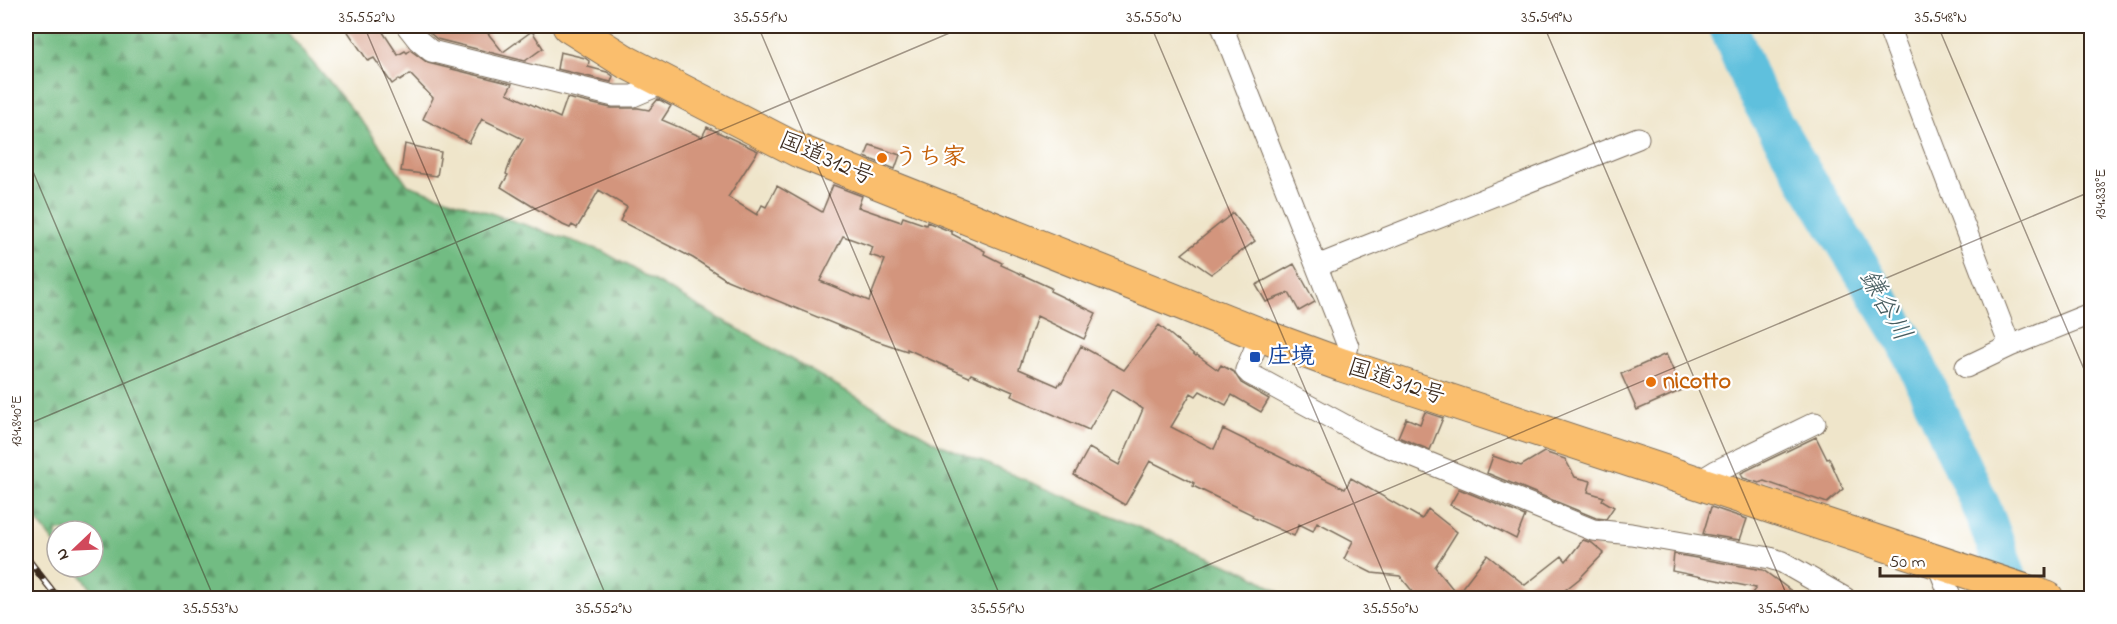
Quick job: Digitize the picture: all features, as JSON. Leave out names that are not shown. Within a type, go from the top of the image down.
[{"type":"highway","name":"国道312号","points":[[569,26],[626,62],[799,151],[1261,335],[1342,365],[2047,598]]},
{"type":"street","points":[[407,26],[430,51],[614,96],[633,96],[666,82]]},
{"type":"street","points":[[1222,26],[1348,346],[1342,365]]},
{"type":"street","points":[[1888,26],[2010,346]]},
{"type":"street","points":[[614,96],[626,62]]},
{"type":"street","points":[[1317,266],[1638,138]]},
{"type":"street","points":[[1966,367],[2010,346],[2091,313]]},
{"type":"street","points":[[1261,335],[1246,370],[1250,374],[1370,439],[1593,530],[1631,534],[1782,562],[1845,598]]},
{"type":"street","points":[[1698,482],[1815,423]]},
{"type":"street","points":[[1943,563],[1952,598]]},
{"type":"green space","points":[[26,26],[282,26],[365,125],[408,185],[602,251],[937,443],[1250,574],[1289,598],[98,598],[84,579],[105,579],[105,519],[45,519],[45,531],[26,507]]},
{"type":"building","points":[[344,26],[379,26],[398,55],[410,50],[428,63],[512,84],[507,93],[560,118],[567,98],[611,108],[649,110],[658,99],[671,106],[662,120],[702,137],[707,127],[758,151],[728,197],[757,215],[762,205],[766,207],[777,186],[822,212],[833,185],[862,196],[858,207],[901,222],[903,217],[926,225],[927,222],[952,232],[985,251],[984,254],[1002,263],[1001,265],[1051,288],[1050,291],[1096,313],[1084,339],[1037,316],[1019,369],[1058,386],[1060,382],[1062,383],[1081,346],[1124,370],[1159,325],[1196,356],[1218,370],[1221,365],[1234,372],[1241,383],[1269,399],[1261,412],[1232,395],[1226,405],[1200,391],[1196,396],[1191,393],[1171,427],[1214,449],[1223,429],[1345,489],[1351,478],[1422,519],[1428,509],[1457,532],[1435,567],[1457,594],[1487,555],[1525,585],[1562,556],[1566,561],[1583,540],[1592,543],[1604,553],[1579,579],[1555,598],[1418,598],[1400,576],[1372,573],[1344,559],[1353,541],[1317,522],[1313,531],[1299,524],[1294,536],[1252,517],[1253,515],[1193,486],[1194,483],[1150,461],[1125,505],[1074,475],[1089,448],[1119,465],[1143,409],[1112,389],[1089,430],[1011,396],[1013,392],[971,374],[969,377],[907,349],[907,351],[871,339],[727,280],[693,258],[620,221],[627,207],[599,190],[577,228],[572,225],[570,228],[563,225],[501,187],[508,175],[506,174],[511,160],[523,139],[482,119],[469,143],[423,119],[433,98],[410,74],[392,84],[374,58],[368,61]],"holes":[[[843,236],[873,247],[870,255],[885,260],[869,301],[820,281]]]},
{"type":"building","points":[[439,26],[482,26],[503,52],[532,31],[543,48],[525,61],[437,39],[430,33]]},
{"type":"building","points":[[560,52],[585,58],[589,61],[588,67],[613,76],[611,82],[557,69]]},
{"type":"building","points":[[405,144],[441,152],[437,176],[401,171]]},
{"type":"building","name":"うち家","points":[[870,145],[900,155],[895,169],[865,157]]},
{"type":"building","points":[[1233,213],[1255,241],[1211,274],[1182,254]]},
{"type":"building","points":[[1294,264],[1315,302],[1299,311],[1289,293],[1266,302],[1256,285]]},
{"type":"building","name":"nicotto","points":[[1666,354],[1682,390],[1637,410],[1621,374]]},
{"type":"building","points":[[1425,412],[1443,418],[1430,450],[1398,437],[1406,418],[1420,424]]},
{"type":"building","points":[[1816,437],[1827,459],[1829,458],[1843,489],[1827,503],[1764,481],[1759,483],[1743,478],[1741,473]]},
{"type":"building","points":[[1544,452],[1565,459],[1575,477],[1591,481],[1588,492],[1604,497],[1602,500],[1614,507],[1606,519],[1596,518],[1487,473],[1493,456],[1521,466]]},
{"type":"building","points":[[1459,489],[1525,516],[1516,539],[1450,505]]},
{"type":"building","points":[[1711,507],[1747,519],[1740,540],[1703,534]]},
{"type":"building","points":[[1674,554],[1763,570],[1801,598],[1748,598],[1756,588],[1672,571]]},
{"type":"waterway","name":"鎌谷川","points":[[1728,26],[1754,89],[1906,342],[1984,513],[2015,598]]},
{"type":"railway","points":[[26,557],[58,598]]},
{"type":"place","name":"うち家","points":[[882,158]]},
{"type":"place","name":"庄境","points":[[1255,357]]},
{"type":"place","name":"nicotto","points":[[1651,382]]}]
